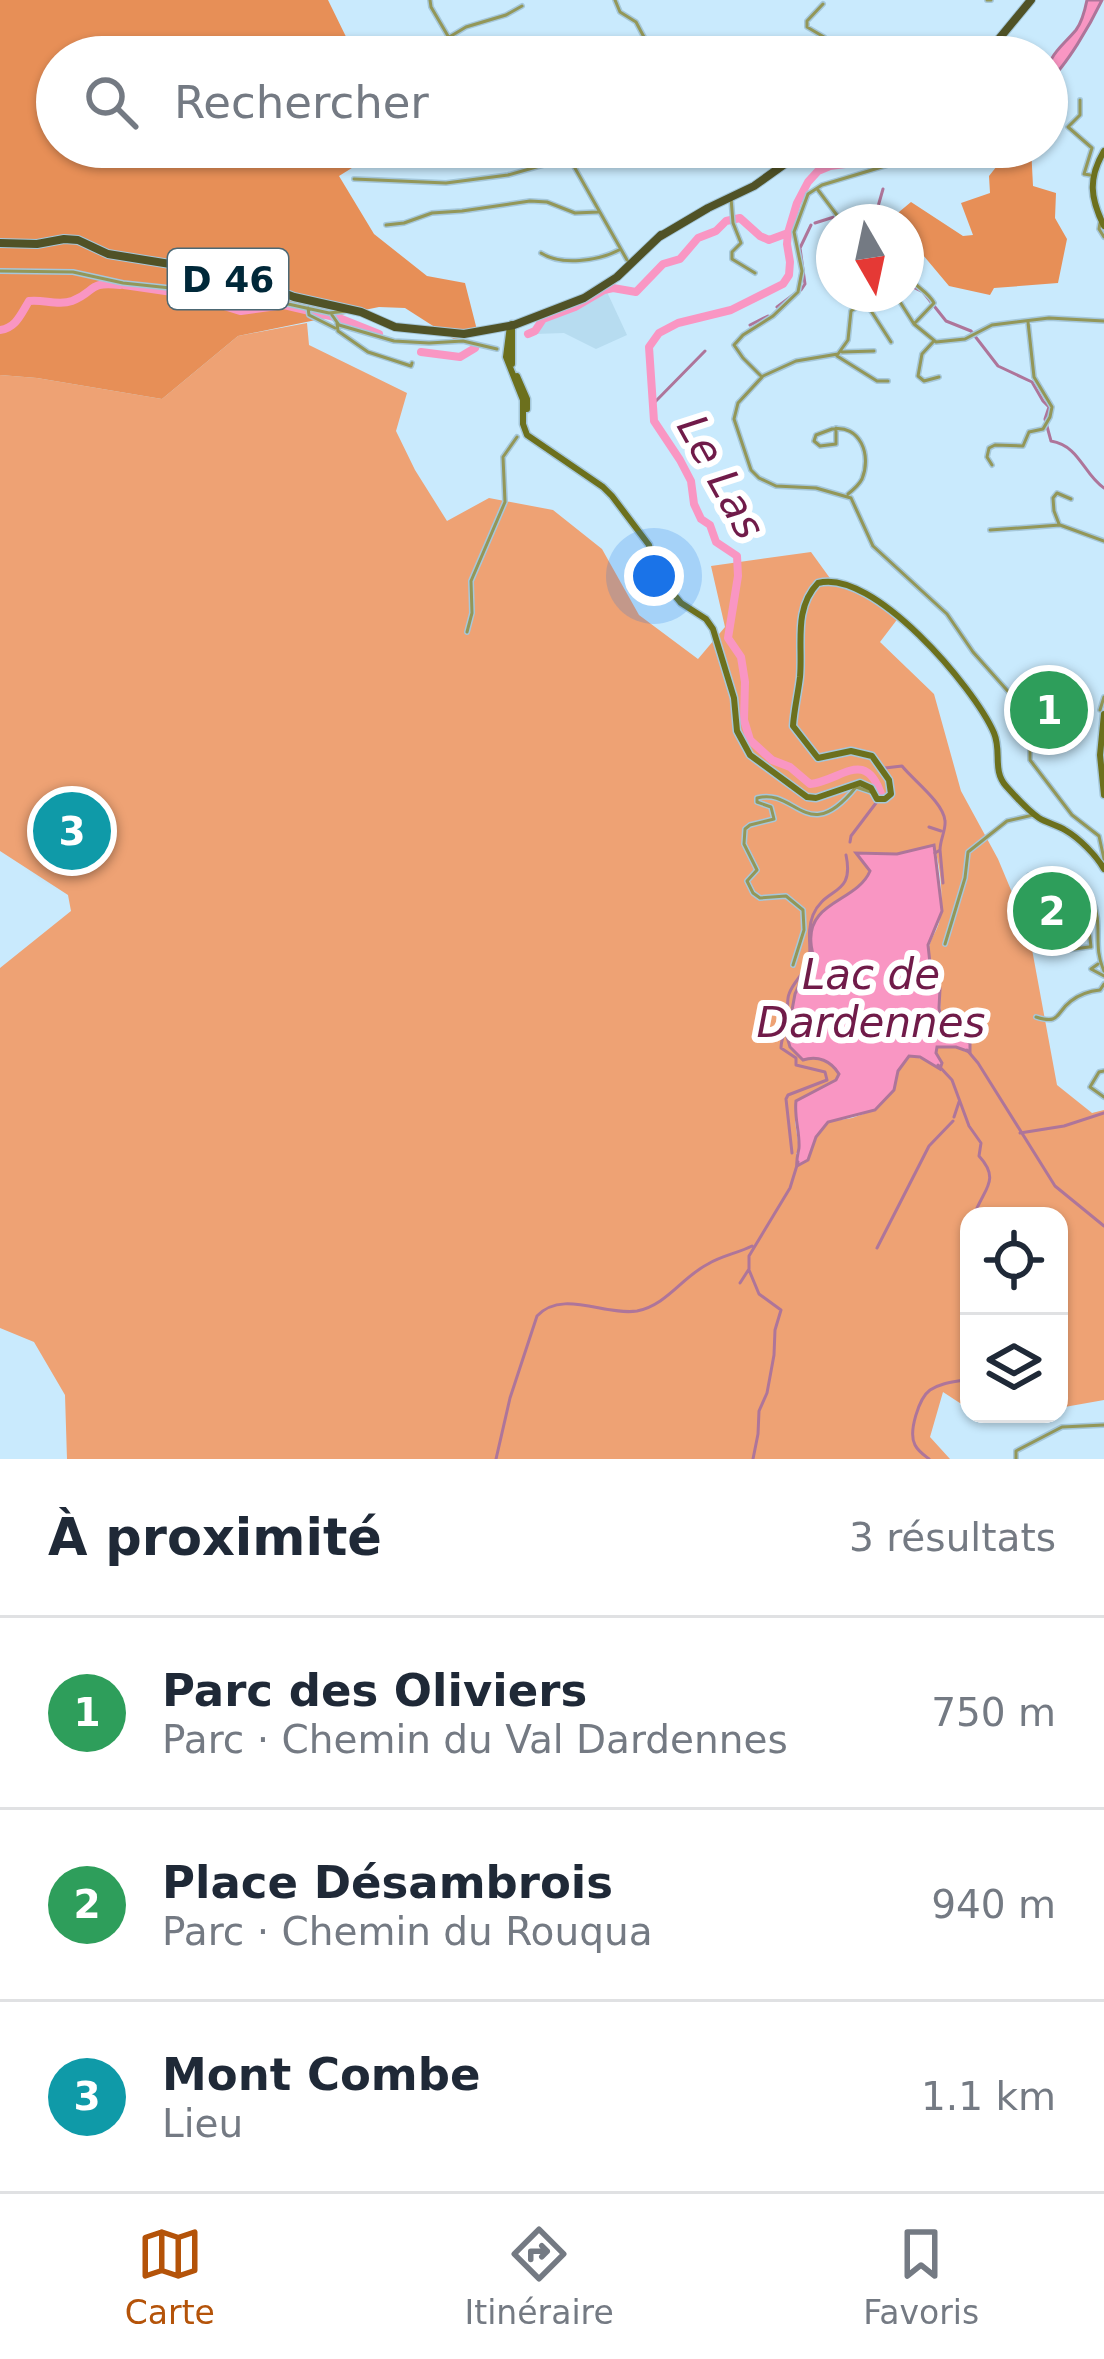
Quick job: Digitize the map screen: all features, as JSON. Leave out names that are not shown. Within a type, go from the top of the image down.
[{"type":"main road","points":[[1001,36],[1031,0]]},
{"type":"main road","name":"D 46","points":[[455,334],[526,319],[589,295],[614,280],[628,259],[662,236],[779,168]]},
{"type":"main road","name":"D 46","points":[[0,243],[70,239],[108,254],[195,268],[350,309],[395,328],[508,340],[526,319]]},
{"type":"street","points":[[430,0],[448,36]]},
{"type":"street","points":[[616,0],[620,12],[635,21],[644,36]]},
{"type":"street","points":[[822,36],[807,27],[807,20],[823,4]]},
{"type":"street","points":[[451,36],[522,6]]},
{"type":"street","points":[[1080,100],[1080,115],[1068,127],[1092,148],[1084,173],[1092,176]]},
{"type":"street","points":[[1104,152],[1092,176],[1104,237]]},
{"type":"street","points":[[354,179],[446,184],[530,168]]},
{"type":"street","points":[[574,168],[628,259]]},
{"type":"street","points":[[762,378],[735,343],[799,291],[802,275],[794,232],[805,199],[818,188],[880,168]]},
{"type":"street","points":[[818,188],[829,204]]},
{"type":"street","points":[[730,196],[741,242],[732,259],[755,273]]},
{"type":"street","points":[[386,225],[433,213],[530,201],[573,212],[598,212]]},
{"type":"street","points":[[541,253],[547,258],[628,259]]},
{"type":"street","points":[[0,271],[73,272],[179,289],[247,307],[279,302],[394,341],[508,340]]},
{"type":"street","points":[[914,324],[932,304],[924,291]]},
{"type":"street","points":[[308,310],[324,324],[350,309]]},
{"type":"street","points":[[838,353],[849,337],[850,312]]},
{"type":"street","points":[[872,312],[891,342]]},
{"type":"street","points":[[906,312],[933,341],[964,339],[989,326],[1028,321],[1104,321]]},
{"type":"street","points":[[334,319],[368,352],[412,363]]},
{"type":"street","points":[[992,465],[987,460],[989,448],[1023,446],[1029,432],[1046,425],[1052,407],[1034,377],[1028,321]]},
{"type":"street","points":[[486,327],[508,340],[526,433],[609,493],[649,545],[662,580],[682,604],[710,624],[734,698],[736,729],[752,757],[804,796],[816,798],[858,783],[884,799],[892,786],[872,756],[848,752],[816,758],[793,726],[802,614],[808,594],[821,582],[842,584],[879,601],[935,652],[992,727],[999,747],[1000,779],[1034,814],[1071,834],[1104,869]]},
{"type":"street","points":[[933,341],[922,354],[918,376],[923,381],[939,377]]},
{"type":"street","points":[[874,351],[796,361],[762,378],[738,403],[734,416],[752,473],[772,485],[848,495],[873,546],[947,614],[976,656],[1022,707],[1030,723],[1030,760],[1073,817],[1099,836],[1104,859]]},
{"type":"street","points":[[838,353],[877,381],[888,381]]},
{"type":"street","points":[[836,428],[855,433],[863,451],[862,478],[848,495]]},
{"type":"street","points":[[467,632],[471,581],[505,502],[503,457],[517,437],[526,433]]},
{"type":"street","points":[[1060,525],[1053,497],[1058,493],[1071,499]]},
{"type":"street","points":[[990,530],[1060,525],[1104,541]]},
{"type":"street","points":[[1104,697],[1100,755],[1104,795]]},
{"type":"street","points":[[793,965],[804,930],[802,910],[787,896],[760,898],[747,880],[757,870],[745,844],[745,830],[774,819],[771,807],[757,798],[774,796],[796,810],[817,814],[833,810],[856,787],[873,792]]},
{"type":"street","points":[[945,944],[968,852],[1007,821],[1034,814]]},
{"type":"street","points":[[1029,874],[1082,894],[1104,973]]},
{"type":"street","points":[[1043,877],[1034,882],[1034,910],[1037,922],[1048,932]]},
{"type":"street","points":[[1092,898],[1100,919],[1094,947]]},
{"type":"street","points":[[1067,950],[1094,947]]},
{"type":"street","points":[[1100,963],[1091,969],[1104,973]]},
{"type":"street","points":[[1036,1017],[1058,1018],[1068,1003],[1104,984]]},
{"type":"street","points":[[1104,1071],[1090,1087],[1104,1096]]},
{"type":"street","points":[[1016,1459],[1016,1451],[1062,1427],[1104,1425]]},
{"type":"shaded area","points":[[0,0],[328,0],[346,36],[36,36],[36,168],[352,168],[339,176],[374,234],[427,276],[465,283],[477,330],[455,340],[405,308],[379,307],[238,336],[162,399],[0,375]]},
{"type":"shaded area","points":[[995,168],[1032,168],[1033,186],[1056,193],[1055,218],[1067,239],[1058,283],[994,288],[990,295],[949,286],[924,256],[924,210],[963,236],[973,235],[961,203],[990,193],[989,176]]},
{"type":"shaded area","points":[[607,292],[627,335],[596,349],[564,333],[535,334],[544,319]]},
{"type":"shaded area","points":[[307,323],[309,345],[407,393],[396,431],[447,521],[489,498],[553,510],[602,549],[639,615],[698,659],[725,627],[711,566],[811,552],[832,581],[860,591],[899,617],[880,642],[934,694],[961,791],[998,859],[1029,933],[1057,1085],[1092,1113],[1104,1110],[1104,1400],[1068,1406],[1068,1207],[960,1207],[960,1403],[943,1392],[930,1437],[950,1459],[67,1459],[65,1395],[34,1342],[0,1328],[0,968],[71,911],[68,895],[0,851],[0,375],[162,399],[238,336]],"holes":[[[934,846],[941,884],[939,923],[929,955],[940,987],[942,1026],[969,1043],[966,1052],[938,1047],[942,1063],[909,1056],[898,1070],[894,1090],[875,1110],[828,1122],[808,1159],[796,1154],[795,1121],[814,1091],[839,1074],[832,1063],[799,1053],[788,1037],[803,976],[814,962],[811,943],[817,919],[870,871],[857,853],[897,854]]]},
{"type":"water","points":[[1087,0],[1102,0],[1068,58],[1068,38]]},
{"type":"water","name":"Lac de Dardennes","points":[[934,845],[942,911],[928,945],[930,963],[940,989],[942,1026],[970,1043],[970,1052],[937,1047],[940,1069],[909,1056],[898,1071],[894,1090],[875,1110],[828,1122],[816,1137],[808,1160],[797,1166],[796,1101],[839,1074],[824,1060],[803,1060],[787,1037],[795,994],[814,962],[812,929],[824,910],[855,889],[870,871],[856,853],[897,854]]},
{"type":"waterway","name":"Le Las","points":[[825,168],[808,182],[797,203],[788,233],[789,275],[783,284],[731,310],[678,323],[659,333],[649,347],[654,421],[691,481],[701,519],[710,525],[716,542],[737,556],[728,638],[741,657],[744,720],[750,740],[810,784],[860,770],[876,782],[882,797]]},
{"type":"waterway","points":[[879,204],[883,189]]},
{"type":"waterway","points":[[528,334],[543,319],[604,290],[636,292],[663,264],[680,259],[698,238],[726,221],[740,218],[769,240],[788,233]]},
{"type":"waterway","points":[[801,290],[805,284],[800,248],[811,225]]},
{"type":"waterway","points":[[0,330],[14,323],[29,301],[67,302],[97,286],[120,285]]},
{"type":"waterway","points":[[124,285],[186,294],[240,311]]},
{"type":"waterway","points":[[924,293],[946,321],[971,331],[998,366],[1032,382],[1049,407],[1045,419],[1051,441],[1069,448],[1104,488]]},
{"type":"waterway","points":[[777,307],[793,295]]},
{"type":"waterway","points":[[241,311],[284,305],[339,318],[379,334]]},
{"type":"waterway","points":[[750,325],[768,316]]},
{"type":"waterway","points":[[421,352],[460,357],[475,348]]},
{"type":"waterway","points":[[652,405],[705,351]]},
{"type":"waterway","points":[[885,768],[902,766],[939,807],[945,824],[940,850],[935,853]]},
{"type":"waterway","points":[[850,842],[876,803]]},
{"type":"waterway","points":[[929,827],[941,831]]},
{"type":"waterway","points":[[940,850],[943,883]]},
{"type":"waterway","points":[[792,1153],[786,1099],[827,1080],[825,1072],[796,1065],[796,1058],[781,1048],[788,997],[809,961],[813,915],[846,878],[846,855]]},
{"type":"waterway","points":[[967,1050],[1055,1186],[1104,1226]]},
{"type":"waterway","points":[[938,1065],[952,1080],[969,1126],[981,1143],[979,1156],[990,1179],[978,1207]]},
{"type":"waterway","points":[[954,1117],[959,1102]]},
{"type":"waterway","points":[[1020,1133],[1104,1113]]},
{"type":"waterway","points":[[877,1248],[929,1146],[953,1121]]},
{"type":"waterway","points":[[740,1283],[749,1269],[749,1256],[790,1188],[798,1162]]},
{"type":"waterway","points":[[496,1459],[537,1316],[547,1308],[571,1304],[625,1312],[648,1308],[708,1264],[752,1246]]},
{"type":"waterway","points":[[749,1270],[759,1294],[781,1310],[753,1459]]},
{"type":"waterway","points":[[929,1459],[913,1439],[922,1400],[935,1387],[960,1381]]},
{"type":"place","name":"Parc des Oliviers","points":[[1049,710]]},
{"type":"place","name":"Mont Combe","points":[[72,831]]},
{"type":"place","name":"Place Désambrois","points":[[1052,911]]}]
